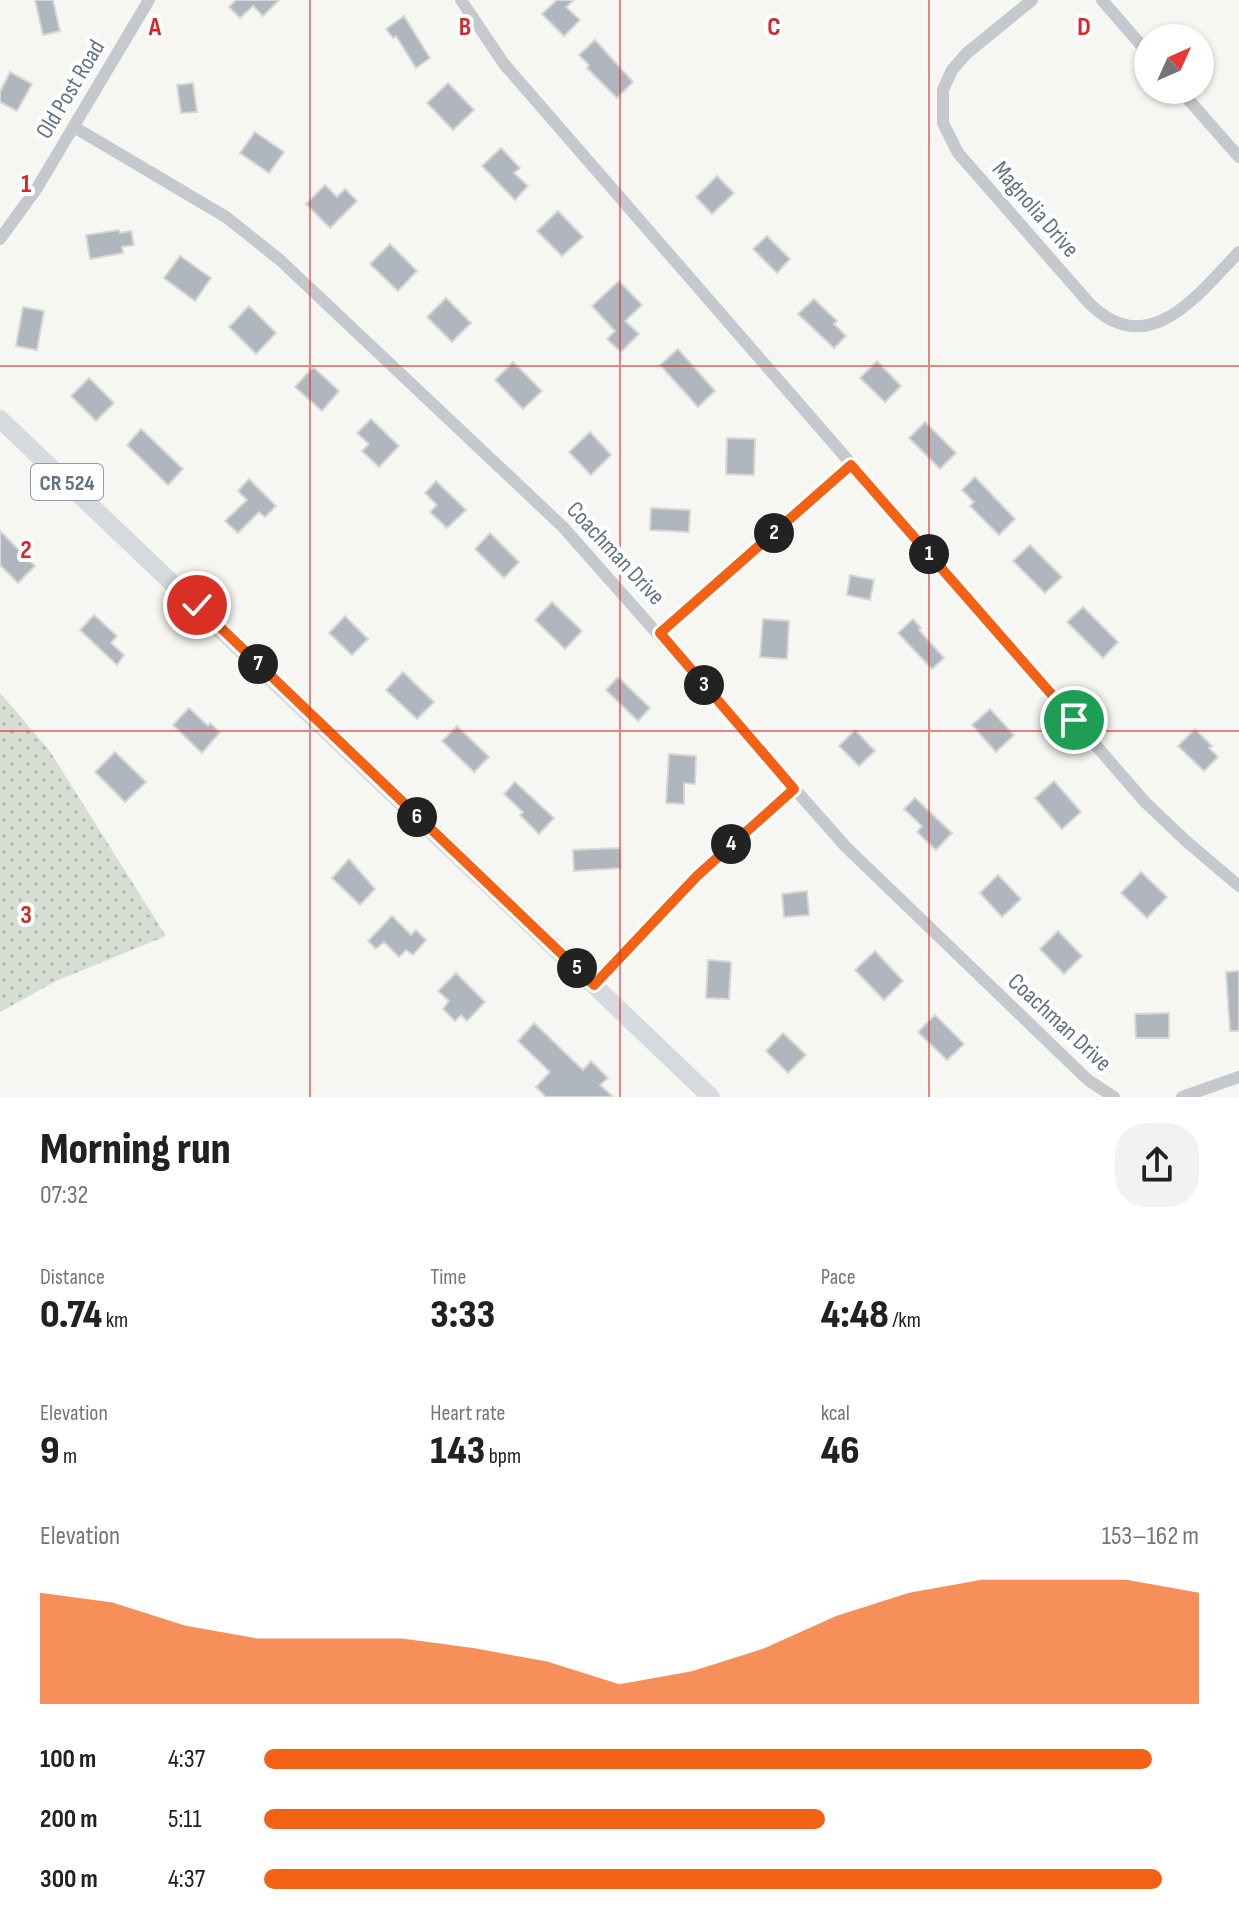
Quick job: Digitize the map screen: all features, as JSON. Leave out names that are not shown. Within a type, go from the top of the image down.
[{"type":"main road","name":"CR 524","points":[[0,419],[711,1097]]},
{"type":"street","name":"Old Post Road","points":[[0,239],[37,188],[149,0]]},
{"type":"street","points":[[461,0],[504,64],[1145,802],[1239,886]]},
{"type":"street","name":"Magnolia Drive","points":[[1032,0],[958,61],[947,80],[941,112],[946,134],[958,153],[1089,303],[1116,322],[1137,326],[1169,319],[1239,252]]},
{"type":"street","points":[[1102,0],[1134,37]]},
{"type":"street","points":[[1192,104],[1239,157]]},
{"type":"street","name":"Coachman Drive","points":[[74,127],[226,217],[280,260],[563,527],[880,882],[1088,1080],[1114,1097]]},
{"type":"street","points":[[660,633],[851,465]]},
{"type":"street","points":[[594,985],[697,876],[794,789]]},
{"type":"street","points":[[1182,1097],[1239,1077]]},
{"type":"shaded area","points":[[0,693],[49,750],[166,936],[56,981],[0,1012]]},
{"type":"building","points":[[35,0],[53,0],[60,31],[43,35]]},
{"type":"building","points":[[236,0],[279,0],[263,16],[253,6],[240,18],[229,7]]},
{"type":"building","points":[[557,0],[574,0],[566,7],[580,20],[564,36],[542,14]]},
{"type":"building","points":[[404,16],[430,58],[416,68],[396,36],[393,38],[386,29]]},
{"type":"building","points":[[595,40],[633,82],[617,98],[587,68],[589,65],[579,55]]},
{"type":"building","points":[[10,72],[32,84],[17,111],[0,102],[0,92]]},
{"type":"building","points":[[193,83],[197,112],[181,113],[177,85]]},
{"type":"building","points":[[448,83],[474,110],[453,130],[427,103]]},
{"type":"building","points":[[255,132],[284,152],[269,173],[240,153]]},
{"type":"building","points":[[501,148],[520,168],[514,173],[528,186],[515,200],[482,166]]},
{"type":"building","points":[[717,176],[734,193],[712,214],[696,197]]},
{"type":"building","points":[[325,185],[337,197],[345,189],[357,201],[330,228],[306,204]]},
{"type":"building","points":[[558,211],[583,237],[562,256],[537,231]]},
{"type":"building","points":[[119,230],[120,233],[131,231],[134,245],[122,247],[123,253],[90,259],[86,235]]},
{"type":"building","points":[[767,236],[790,259],[777,273],[753,249]]},
{"type":"building","points":[[390,244],[417,271],[398,291],[370,264]]},
{"type":"building","points":[[180,256],[211,278],[195,301],[164,278]]},
{"type":"building","points":[[619,281],[642,305],[625,321],[639,334],[621,352],[607,339],[615,331],[592,306]]},
{"type":"building","points":[[446,298],[471,323],[452,342],[427,317]]},
{"type":"building","points":[[814,299],[837,321],[834,324],[846,336],[834,348],[798,314]]},
{"type":"building","points":[[249,306],[276,333],[256,354],[229,327]]},
{"type":"building","points":[[23,307],[44,311],[37,350],[16,346]]},
{"type":"building","points":[[678,349],[715,391],[698,407],[660,365]]},
{"type":"building","points":[[877,361],[901,386],[885,402],[860,378]]},
{"type":"building","points":[[513,362],[542,391],[523,409],[495,380]]},
{"type":"building","points":[[313,367],[339,391],[322,411],[295,387]]},
{"type":"building","points":[[89,378],[114,403],[96,421],[71,396]]},
{"type":"building","points":[[371,419],[399,446],[379,467],[362,451],[369,444],[357,433]]},
{"type":"building","points":[[925,422],[956,453],[940,469],[909,438]]},
{"type":"building","points":[[141,429],[183,469],[168,485],[127,445]]},
{"type":"building","points":[[590,432],[611,455],[591,475],[569,452]]},
{"type":"building","points":[[727,438],[755,439],[754,475],[726,474]]},
{"type":"building","points":[[975,477],[1015,519],[999,535],[970,506],[974,502],[962,490]]},
{"type":"building","points":[[249,479],[276,506],[265,517],[259,512],[238,533],[225,521],[247,500],[238,491]]},
{"type":"building","points":[[436,481],[466,510],[447,528],[430,512],[437,505],[425,493]]},
{"type":"building","points":[[651,508],[690,510],[689,532],[650,530]]},
{"type":"building","points":[[0,531],[35,566],[18,583],[0,565]]},
{"type":"building","points":[[490,533],[519,562],[504,578],[475,549]]},
{"type":"building","points":[[1030,545],[1062,577],[1045,593],[1013,561]]},
{"type":"building","points":[[850,575],[874,580],[870,600],[847,595]]},
{"type":"building","points":[[552,602],[582,631],[565,649],[535,620]]},
{"type":"building","points":[[1083,607],[1118,642],[1103,658],[1067,622]]},
{"type":"building","points":[[94,615],[117,636],[111,643],[124,655],[117,665],[80,630]]},
{"type":"building","points":[[345,616],[368,639],[352,655],[329,633]]},
{"type":"building","points":[[763,619],[789,621],[787,659],[760,657]]},
{"type":"building","points":[[913,619],[944,658],[932,669],[898,633]]},
{"type":"building","points":[[403,672],[434,702],[417,719],[386,690]]},
{"type":"building","points":[[618,677],[650,708],[638,721],[606,690]]},
{"type":"building","points":[[189,708],[208,726],[210,723],[220,732],[202,753],[173,725]]},
{"type":"building","points":[[990,709],[1014,735],[996,752],[972,725]]},
{"type":"building","points":[[457,726],[489,757],[474,772],[442,741]]},
{"type":"building","points":[[1195,729],[1218,757],[1204,771],[1178,746]]},
{"type":"building","points":[[855,730],[875,751],[859,766],[839,746]]},
{"type":"building","points":[[115,752],[146,782],[125,802],[95,772]]},
{"type":"building","points":[[669,754],[696,756],[695,784],[684,783],[684,804],[666,803]]},
{"type":"building","points":[[1054,781],[1081,812],[1062,829],[1035,798]]},
{"type":"building","points":[[515,782],[554,818],[539,834],[520,815],[523,812],[504,794]]},
{"type":"building","points":[[915,798],[952,833],[936,850],[917,832],[922,826],[904,809]]},
{"type":"building","points":[[620,848],[621,868],[574,871],[573,850]]},
{"type":"building","points":[[349,859],[375,889],[360,905],[332,878]]},
{"type":"building","points":[[1141,872],[1167,897],[1147,918],[1121,893]]},
{"type":"building","points":[[998,875],[1021,899],[1002,917],[980,893]]},
{"type":"building","points":[[807,891],[809,915],[784,917],[782,894]]},
{"type":"building","points":[[392,916],[411,935],[416,930],[426,940],[413,955],[406,950],[399,957],[384,942],[376,949],[368,941]]},
{"type":"building","points":[[1058,931],[1082,956],[1064,974],[1040,949]]},
{"type":"building","points":[[875,951],[903,981],[884,1000],[855,970]]},
{"type":"building","points":[[708,960],[731,962],[729,999],[706,998]]},
{"type":"building","points":[[1239,971],[1239,1031],[1230,1031],[1226,972]]},
{"type":"building","points":[[456,973],[485,1002],[467,1021],[461,1015],[455,1021],[443,1009],[449,1001],[438,991]]},
{"type":"building","points":[[1169,1013],[1169,1038],[1136,1038],[1135,1014]]},
{"type":"building","points":[[935,1015],[964,1044],[947,1060],[918,1032]]},
{"type":"building","points":[[534,1023],[583,1070],[591,1061],[608,1078],[600,1085],[613,1097],[546,1097],[536,1087],[550,1072],[518,1041]]},
{"type":"building","points":[[783,1033],[806,1055],[788,1073],[766,1051]]},
{"type":"route","points":[[197,605],[594,985],[697,876],[794,789],[660,633],[851,465],[1074,720]]}]
